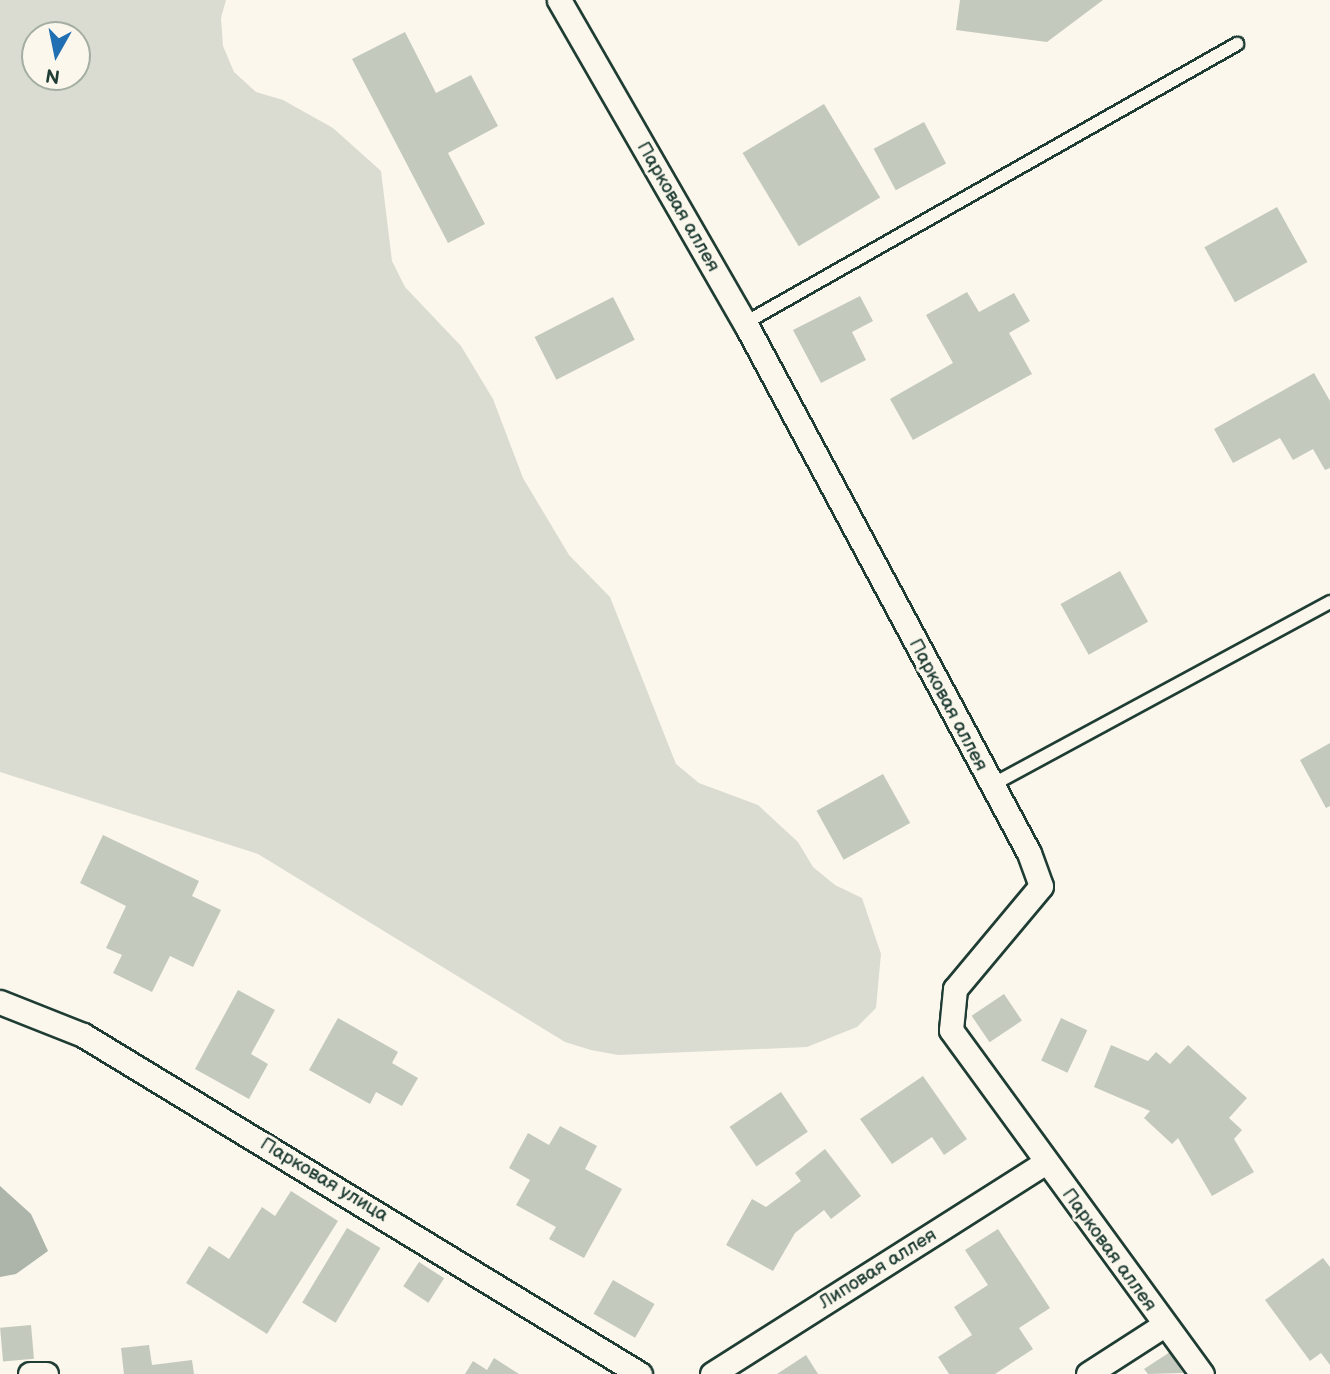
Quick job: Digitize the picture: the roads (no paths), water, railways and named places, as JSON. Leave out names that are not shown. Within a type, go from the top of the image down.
[{"type":"street","name":"Парковая аллея","points":[[559,0],[745,323],[990,786],[1029,853],[1041,886],[954,989],[951,1030],[1045,1163],[1202,1374]]},
{"type":"street","name":"Парковая улица","points":[[0,1002],[83,1035],[640,1374]]},
{"type":"street","name":"Липовая аллея","points":[[712,1374],[1045,1163]]},
{"type":"street","points":[[1088,1374],[1164,1325]]},
{"type":"street","points":[[30,1374],[46,1374]]},
{"type":"lane","points":[[745,323],[1237,44]]},
{"type":"lane","points":[[990,786],[1330,602]]}]
